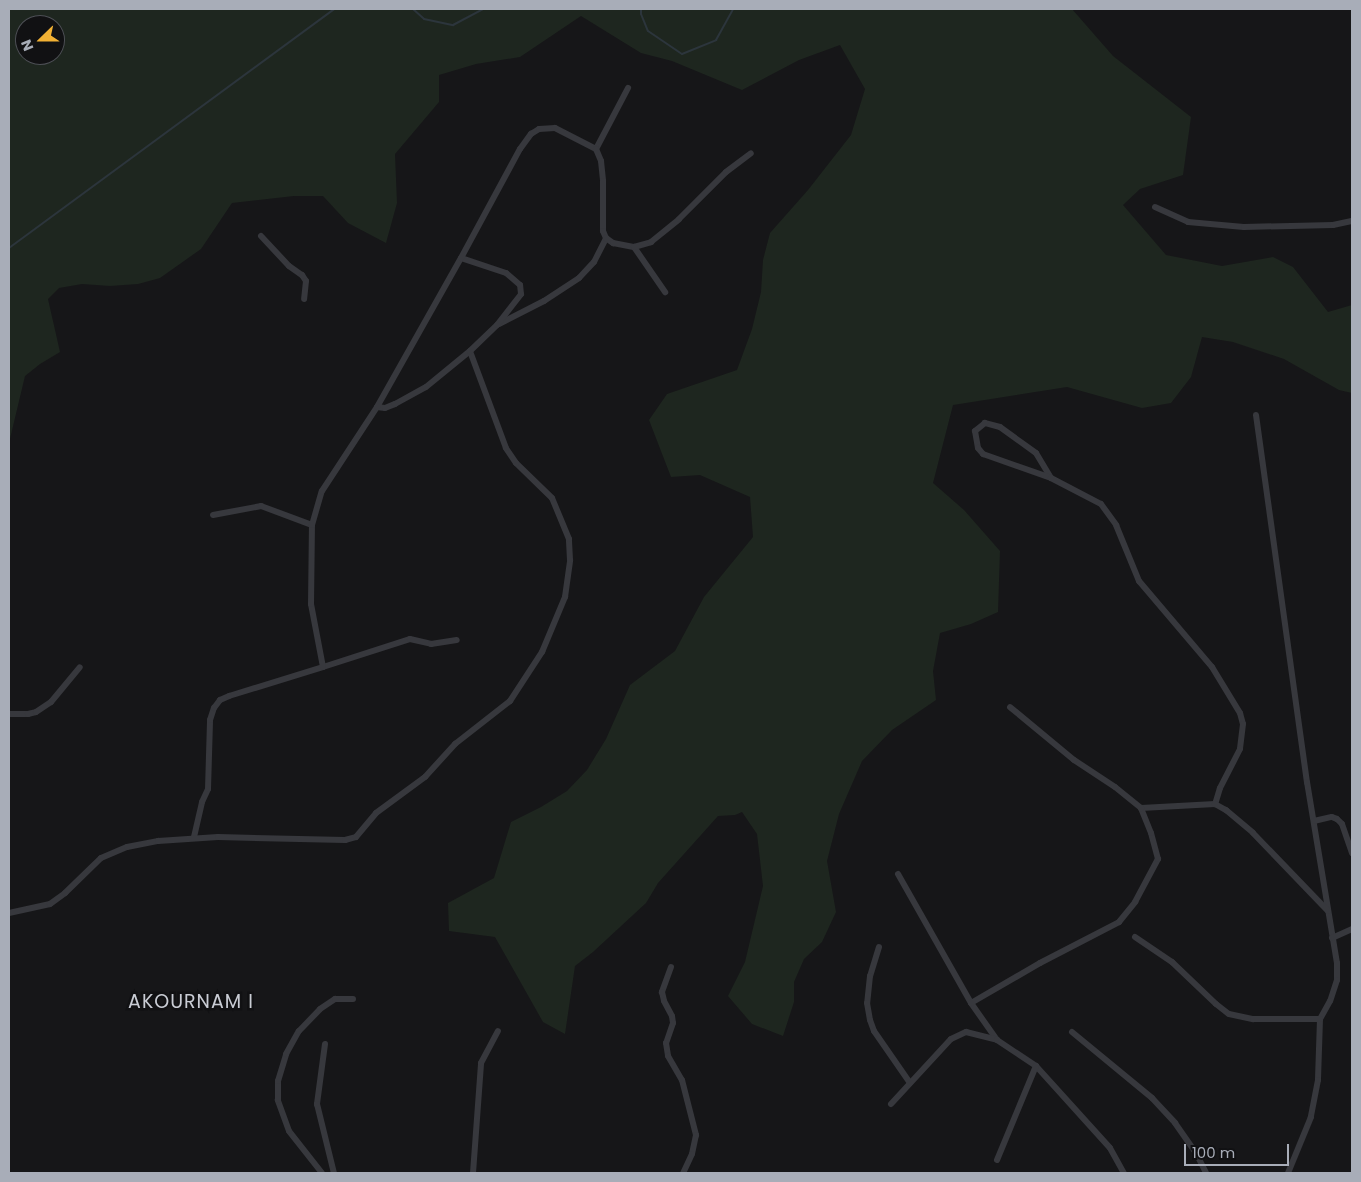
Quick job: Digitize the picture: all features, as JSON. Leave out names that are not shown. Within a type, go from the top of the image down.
[{"type":"street","points":[[596,149],[628,88]]},
{"type":"street","points":[[322,666],[311,604],[312,525],[322,491],[377,408],[520,149],[531,134],[539,129],[555,128],[596,149],[601,161],[603,231],[606,238],[613,244],[634,247],[651,242],[679,219],[726,172],[751,153]]},
{"type":"street","points":[[1155,207],[1188,222],[1244,227],[1333,225],[1352,221]]},
{"type":"street","points":[[262,236],[289,266],[302,275],[306,281],[304,299]]},
{"type":"street","points":[[497,325],[544,301],[580,278],[594,262],[606,238]]},
{"type":"street","points":[[634,247],[665,292]]},
{"type":"street","points":[[377,408],[385,408],[395,404],[426,387],[470,351],[497,325],[521,294],[520,285],[506,273],[461,258]]},
{"type":"street","points":[[9,913],[39,908],[50,904],[65,893],[101,858],[111,853],[158,841],[194,837],[345,840],[356,837],[376,813],[425,777],[462,738],[510,700],[542,652],[565,597],[570,560],[569,539],[552,498],[516,463],[506,448],[470,351]]},
{"type":"street","points":[[1256,415],[1337,980],[1330,1001],[1320,1019],[1318,1080],[1311,1117],[1288,1173]]},
{"type":"street","points":[[1051,478],[1036,454],[1008,432],[985,423],[975,431],[978,448],[983,454],[1051,478],[1101,504],[1122,538],[1139,581],[1212,666],[1240,713],[1243,724],[1240,749],[1220,788],[1215,804]]},
{"type":"street","points":[[213,514],[261,506],[312,525]]},
{"type":"street","points":[[194,837],[202,802],[208,789],[210,720],[214,708],[220,700],[410,639],[431,644],[457,640]]},
{"type":"street","points":[[9,714],[36,712],[50,702],[80,667]]},
{"type":"street","points":[[971,1003],[1040,963],[1119,922],[1136,902],[1158,859],[1151,833],[1141,808],[1115,787],[1074,760],[1010,707]]},
{"type":"street","points":[[1141,808],[1215,804],[1239,820],[1253,833],[1328,911]]},
{"type":"street","points":[[1314,821],[1332,817],[1338,819],[1342,824],[1352,853]]},
{"type":"street","points":[[898,874],[971,1003],[997,1040]]},
{"type":"street","points":[[1332,938],[1352,929]]},
{"type":"street","points":[[1135,937],[1172,962],[1229,1014],[1253,1019],[1320,1019]]},
{"type":"street","points":[[879,947],[870,976],[866,1003],[874,1031],[910,1082]]},
{"type":"street","points":[[671,967],[662,992],[664,1001],[672,1016],[666,1043],[668,1056],[682,1080],[696,1136],[692,1154],[683,1173]]},
{"type":"street","points":[[322,1173],[289,1131],[278,1100],[278,1081],[286,1054],[298,1031],[320,1009],[335,999],[353,999]]},
{"type":"street","points":[[473,1173],[481,1063],[489,1044],[498,1031]]},
{"type":"street","points":[[891,1104],[951,1039],[966,1032],[997,1040],[1036,1066],[1110,1148],[1124,1173]]},
{"type":"street","points":[[1072,1032],[1152,1098],[1175,1123],[1197,1155],[1206,1173]]},
{"type":"street","points":[[325,1044],[317,1104],[334,1173]]},
{"type":"street","points":[[997,1160],[1036,1066]]},
{"type":"shaded area","points":[[9,9],[1072,9],[1113,56],[1191,117],[1183,175],[1140,189],[1123,205],[1166,255],[1222,266],[1273,257],[1293,267],[1328,312],[1352,305],[1352,393],[1339,390],[1284,359],[1233,342],[1202,337],[1191,377],[1171,403],[1142,408],[1067,387],[953,405],[933,483],[964,510],[1000,551],[998,612],[971,624],[940,633],[933,671],[936,700],[892,730],[862,761],[839,814],[827,861],[836,912],[822,942],[804,959],[794,982],[794,1002],[783,1036],[752,1024],[728,996],[745,962],[763,886],[757,834],[742,812],[735,815],[718,816],[658,883],[646,903],[575,966],[565,1034],[543,1022],[495,937],[449,931],[448,903],[494,878],[511,822],[567,791],[587,770],[606,739],[630,685],[675,651],[704,597],[753,537],[750,497],[700,475],[671,477],[649,420],[667,394],[737,370],[752,329],[761,292],[763,260],[770,233],[808,190],[851,135],[865,89],[840,45],[799,60],[742,90],[672,61],[641,53],[581,16],[520,57],[476,64],[439,75],[439,102],[395,154],[397,203],[386,243],[348,223],[323,196],[294,196],[232,203],[201,249],[160,278],[138,284],[110,286],[82,284],[59,288],[48,299],[60,352],[25,376],[9,443]]},
{"type":"waterway","points":[[9,248],[334,9]]},
{"type":"waterway","points":[[413,9],[424,19],[453,25],[483,9]]},
{"type":"waterway","points":[[641,9],[641,14],[648,31],[682,54],[716,40],[733,9]]},
{"type":"district","name":"AKOURNAM I","points":[[191,1002]]}]
